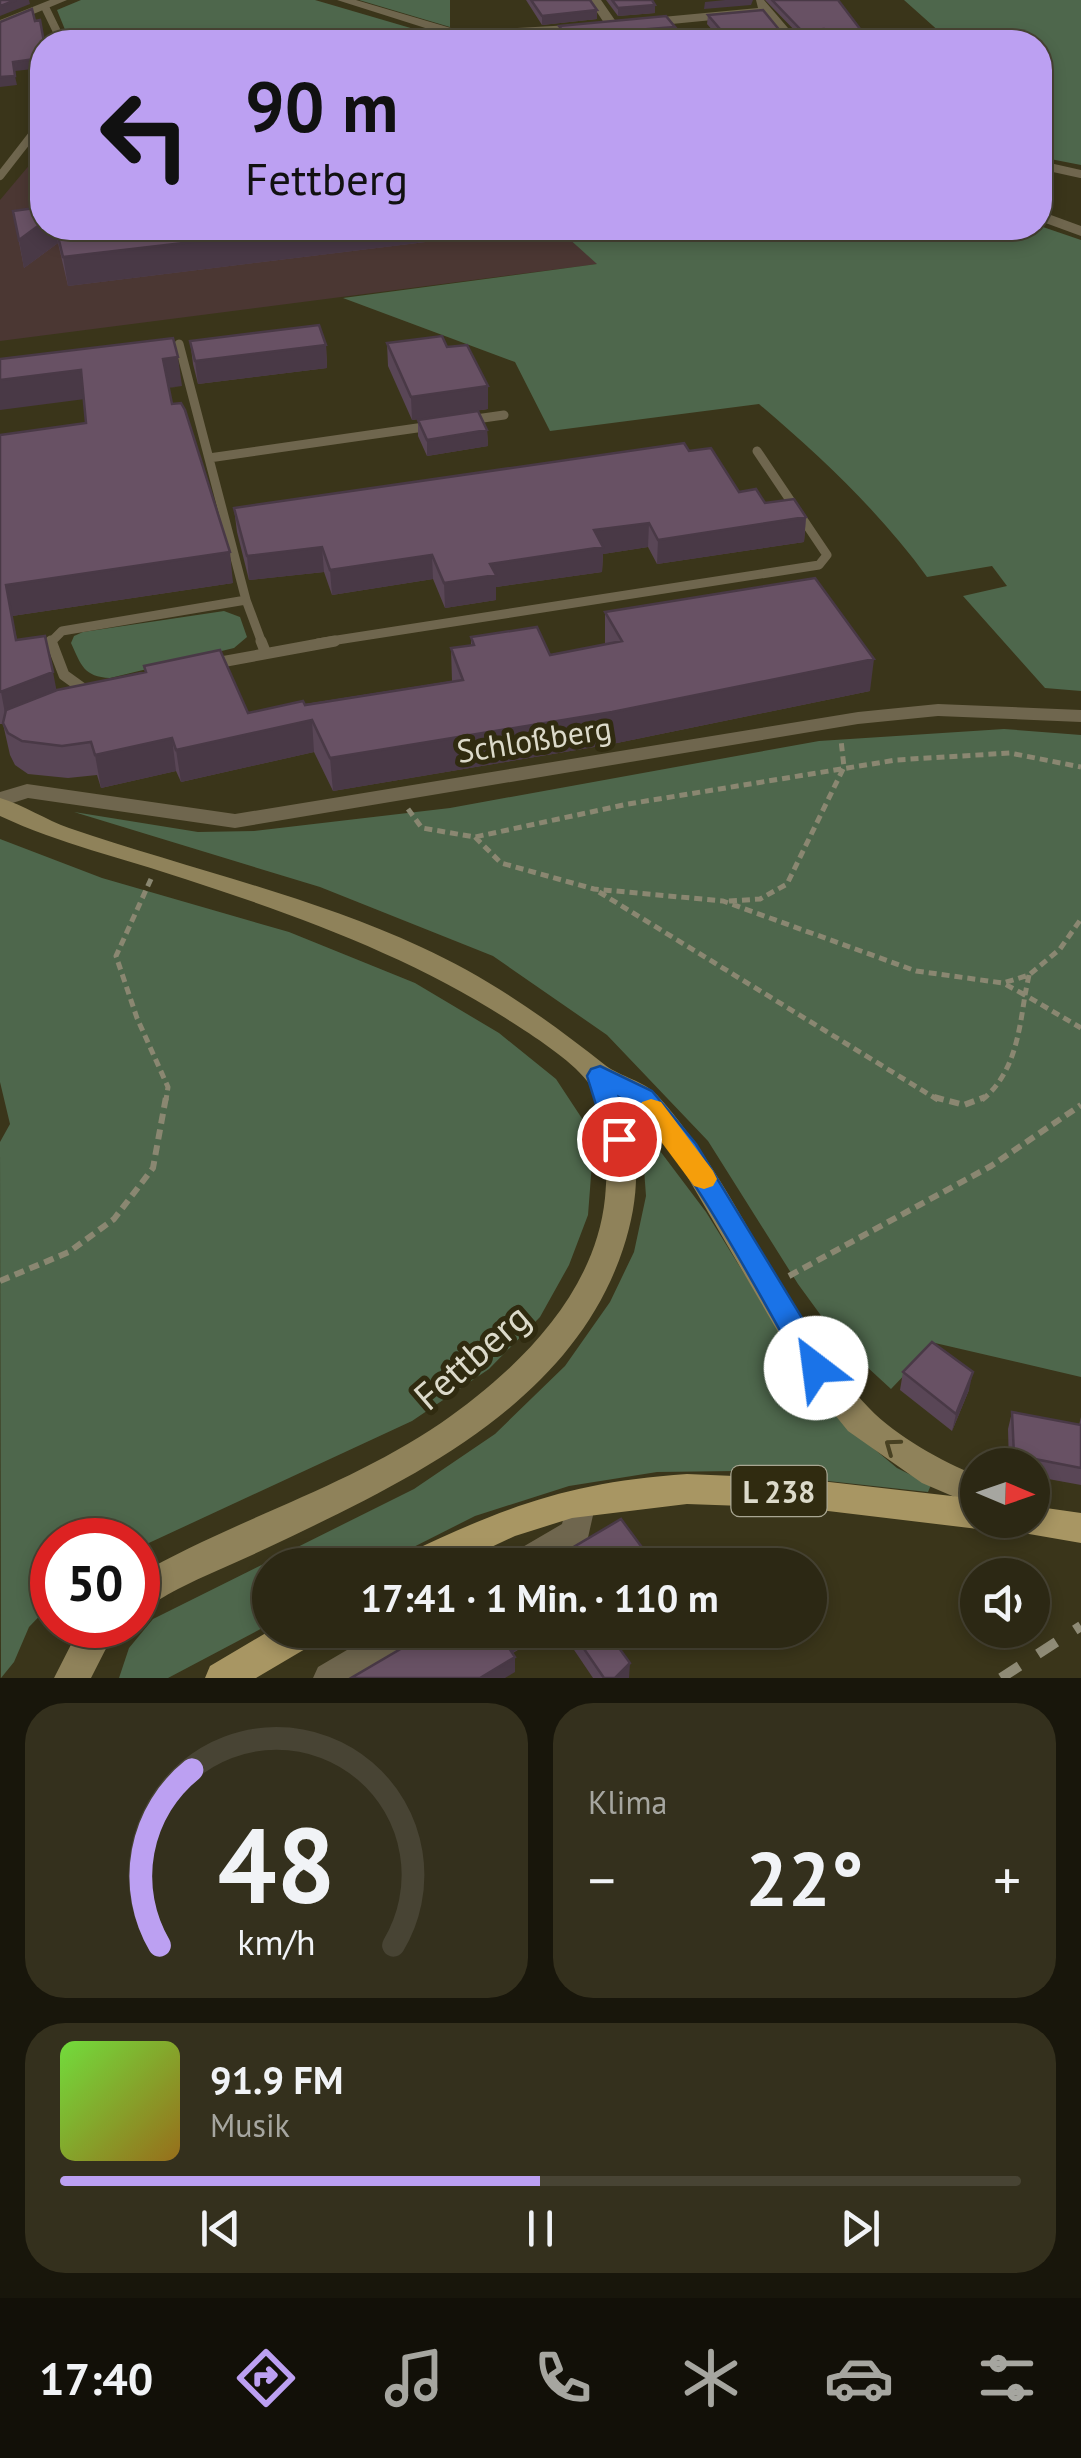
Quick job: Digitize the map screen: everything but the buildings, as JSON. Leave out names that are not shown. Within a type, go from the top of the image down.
[{"type":"main road","points":[[0,802],[58,832],[312,914],[410,953],[495,998],[543,1029],[600,1076],[643,1098],[687,1151],[816,1368],[860,1422],[934,1473],[960,1484]]},
{"type":"main road","name":"Fettberg","points":[[160,1583],[362,1486],[465,1427],[559,1339],[601,1270],[619,1219],[623,1162],[614,1116],[600,1076]]},
{"type":"main road","name":"L 238","points":[[455,1548],[515,1520],[581,1502],[664,1490],[735,1488],[960,1512]]},
{"type":"main road","points":[[72,1678],[88,1648]]},
{"type":"main road","points":[[223,1678],[274,1648]]},
{"type":"street","points":[[0,24],[61,0]]},
{"type":"street","points":[[343,0],[443,30]]},
{"type":"street","points":[[595,0],[612,26]]},
{"type":"street","points":[[544,30],[612,26],[762,6],[783,30]]},
{"type":"street","points":[[1052,220],[1081,231]]},
{"type":"street","name":"Schloßberg","points":[[0,802],[27,791],[235,822],[838,722],[938,710],[1081,716]]},
{"type":"street","points":[[549,1548],[576,1532],[581,1502]]},
{"type":"street","points":[[329,1678],[380,1648]]},
{"type":"lane","points":[[41,6],[55,30]]},
{"type":"lane","points":[[0,176],[30,137]]},
{"type":"lane","points":[[1052,168],[1081,174]]},
{"type":"lane","points":[[179,344],[246,600],[265,650]]},
{"type":"lane","points":[[465,421],[504,415]]},
{"type":"lane","points":[[209,458],[446,424]]},
{"type":"lane","points":[[200,666],[265,650],[632,598],[819,565],[827,554],[757,451]]},
{"type":"lane","points":[[77,705],[96,697],[64,676],[49,642],[62,631],[246,600]]},
{"type":"path","points":[[475,837],[501,864],[594,889],[723,902],[760,899],[786,884],[844,767],[838,722]]},
{"type":"path","points":[[398,795],[422,828],[475,837],[628,804],[844,767],[1010,752],[1081,767]]},
{"type":"path","points":[[0,1281],[69,1252],[84,1241],[114,1218],[153,1168],[168,1087],[137,1018],[116,956],[158,863]]},
{"type":"path","points":[[594,889],[942,1102],[963,1108],[984,1100],[1005,1074],[1018,1036],[1029,975]]},
{"type":"path","points":[[723,902],[916,970],[1003,983],[1081,1028]]},
{"type":"path","points":[[1003,983],[1029,975],[1060,949],[1081,918]]},
{"type":"path","points":[[769,1286],[820,1262],[990,1166],[1081,1105]]},
{"type":"shaded area","points":[[30,164],[30,240],[571,240],[598,264],[0,341],[0,200]]},
{"type":"green space","points":[[81,0],[315,0],[417,30],[65,30],[57,10]]},
{"type":"green space","points":[[359,0],[450,0],[450,27]]},
{"type":"green space","points":[[904,0],[1081,0],[1081,165],[1052,159],[1052,30],[938,30]]},
{"type":"green space","points":[[1052,230],[1081,240],[1081,691],[1045,688],[963,596],[1007,586],[992,566],[927,577],[848,486],[759,404],[550,431],[515,362],[343,298],[597,264],[570,240],[1052,240]]},
{"type":"green space","points":[[224,611],[240,617],[247,637],[234,648],[110,678],[84,668],[71,643],[74,636],[83,632]]},
{"type":"green space","points":[[1004,729],[1081,735],[1081,1377],[935,1343],[891,1389],[841,1343],[798,1284],[708,1141],[607,1035],[493,956],[320,887],[74,812],[198,832],[254,831],[450,808],[819,741]]},
{"type":"green space","points":[[0,839],[102,878],[289,932],[415,983],[499,1033],[556,1079],[583,1120],[592,1163],[588,1215],[569,1265],[540,1317],[489,1369],[412,1421],[160,1538],[160,1518],[30,1518],[30,1626],[14,1662],[1,1678],[0,1142],[10,1124],[0,1082]]},
{"type":"green space","points":[[651,1139],[706,1212],[808,1377],[843,1423],[897,1468],[931,1485],[928,1492],[736,1471],[657,1472],[569,1486],[475,1516],[412,1548],[296,1548],[414,1489],[495,1434],[565,1366],[610,1302],[634,1252],[646,1196],[642,1142]]},
{"type":"green space","points":[[252,1570],[252,1634],[168,1678],[119,1678],[129,1648],[160,1648],[160,1616]]},
{"type":"railway","points":[[1001,1678],[1081,1626]]},
{"type":"slow traffic","points":[[651,1109],[687,1151],[704,1179]]},
{"type":"route","points":[[619,1139],[600,1076],[643,1098],[687,1151],[816,1368]]}]
